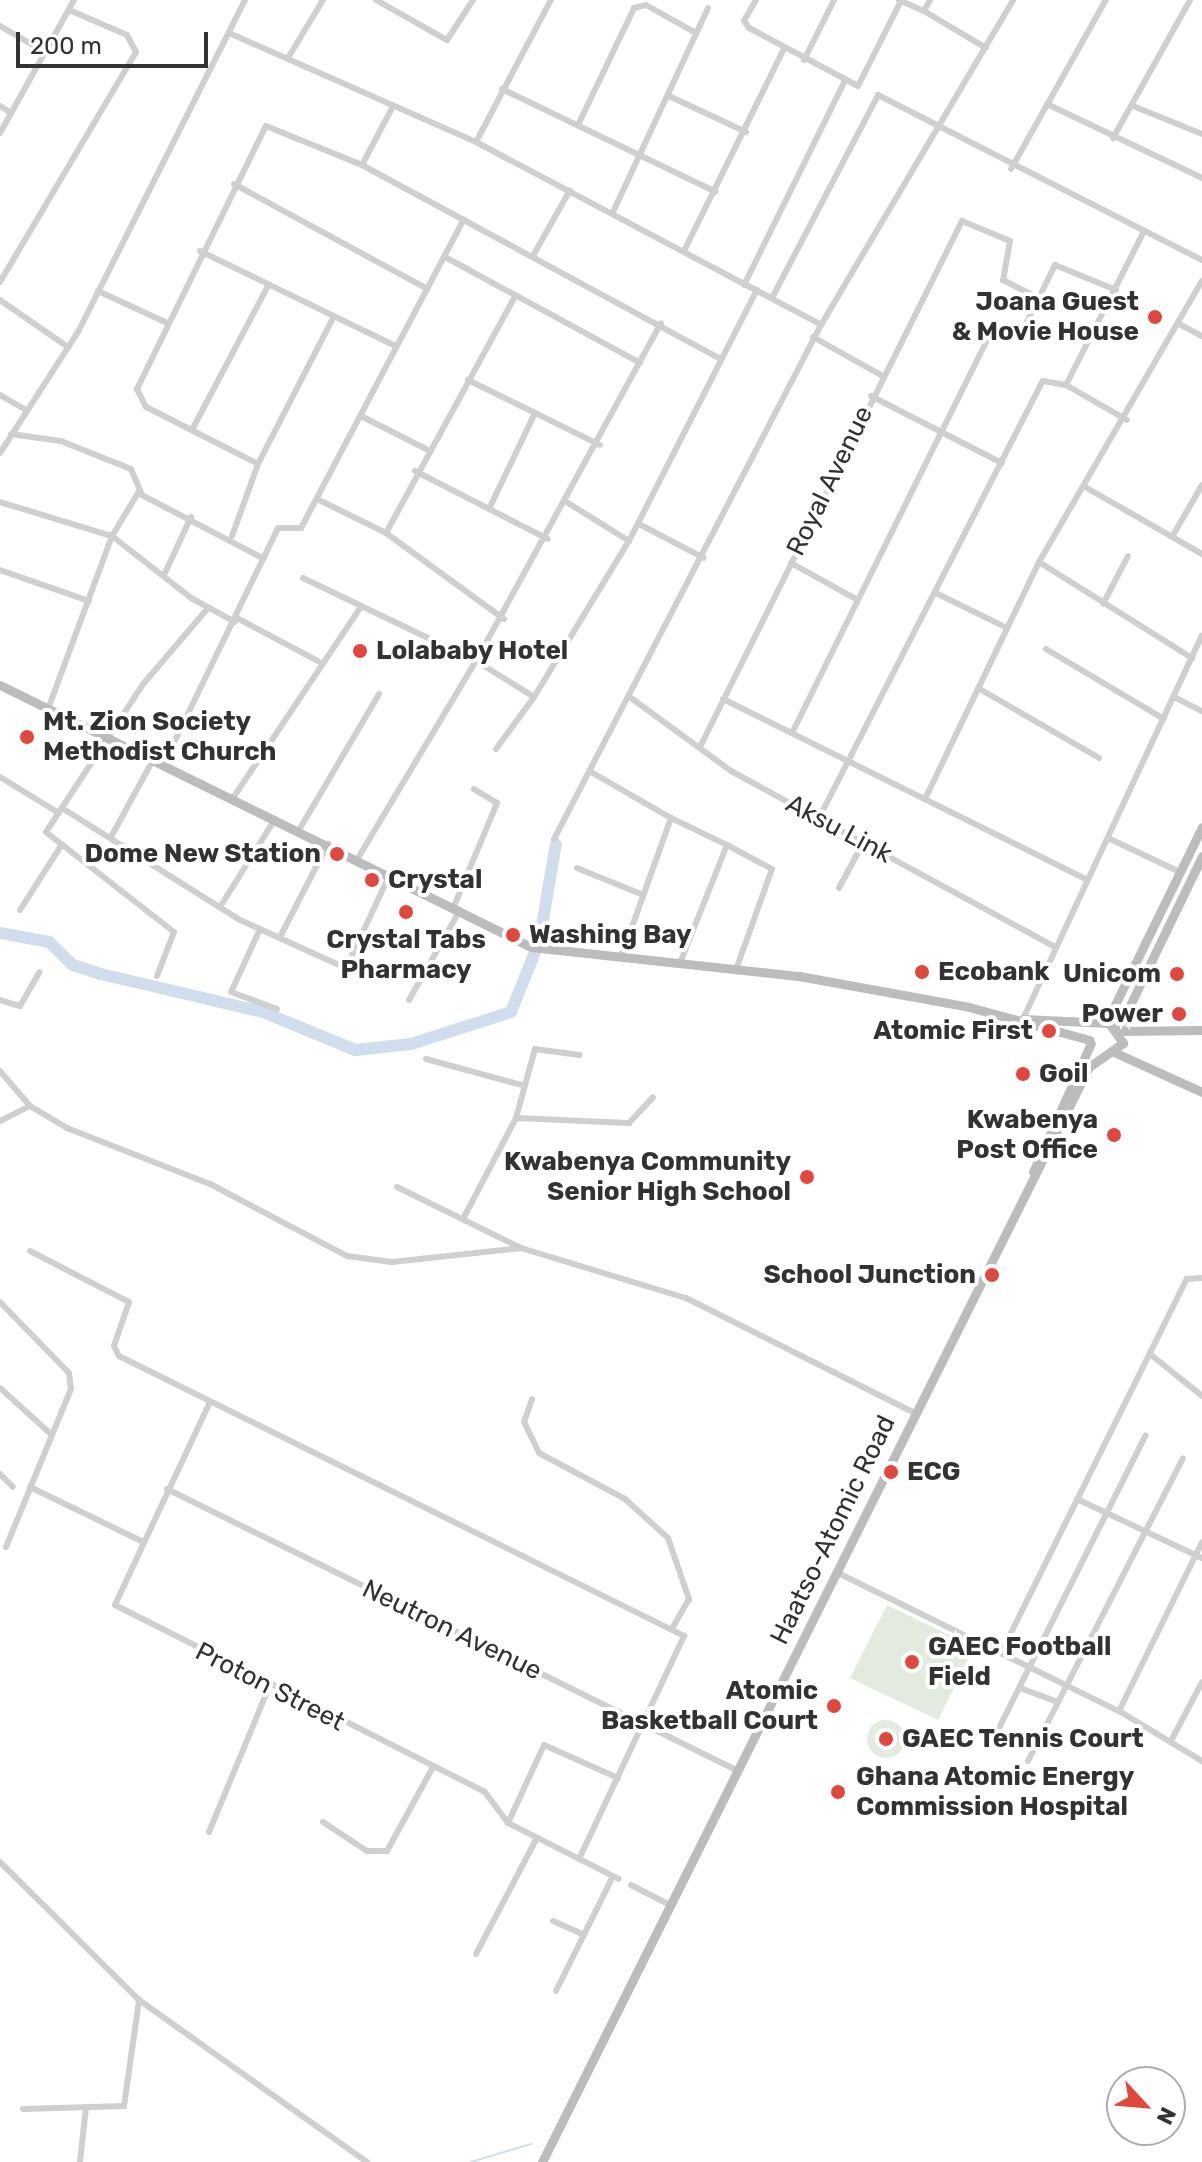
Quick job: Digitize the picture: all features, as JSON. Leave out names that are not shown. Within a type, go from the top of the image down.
[{"type":"main road","points":[[3,687],[541,950],[737,967],[1023,1019],[1103,1023],[1120,1030],[1202,1030]]},
{"type":"main road","points":[[1033,1175],[1090,1041],[1103,1023],[1202,827]]},
{"type":"main road","points":[[1116,1053],[1120,1030],[1202,856]]},
{"type":"main road","points":[[1023,1019],[1090,1041],[1103,1055]]},
{"type":"main road","points":[[1033,1175],[1091,1063],[1103,1055],[1116,1053],[1202,1092]]},
{"type":"main road","name":"Haatso-Atomic Road","points":[[542,2162],[1033,1175]]},
{"type":"street","points":[[0,133],[74,0]]},
{"type":"street","points":[[0,453],[68,347],[245,0]]},
{"type":"street","points":[[288,58],[323,0]]},
{"type":"street","points":[[376,0],[447,40],[473,0]]},
{"type":"street","points":[[393,9],[398,0]]},
{"type":"street","points":[[476,142],[551,0]]},
{"type":"street","points":[[756,0],[745,25],[804,60],[858,86],[900,0],[986,48]]},
{"type":"street","points":[[804,60],[834,0]]},
{"type":"street","points":[[924,11],[930,0]]},
{"type":"street","points":[[554,839],[704,558],[813,337],[940,128],[1013,0]]},
{"type":"street","points":[[1011,169],[1106,0]]},
{"type":"street","points":[[1113,138],[1190,0]]},
{"type":"street","points":[[579,123],[634,8],[646,5],[696,33]]},
{"type":"street","points":[[613,212],[708,8]]},
{"type":"street","points":[[0,282],[136,52],[127,35],[69,10]]},
{"type":"street","points":[[0,26],[45,52]]},
{"type":"street","points":[[229,33],[392,108],[476,142],[821,325]]},
{"type":"street","points":[[684,251],[746,132],[784,49]]},
{"type":"street","points":[[744,285],[845,81]]},
{"type":"street","points":[[502,89],[579,123],[716,192]]},
{"type":"street","points":[[772,298],[878,95],[1011,169],[1202,260]]},
{"type":"street","points":[[669,96],[746,132]]},
{"type":"street","points":[[1047,104],[1202,178]]},
{"type":"street","points":[[0,106],[11,113]]},
{"type":"street","points":[[1133,106],[1202,134]]},
{"type":"street","points":[[362,165],[392,108]]},
{"type":"street","points":[[258,464],[137,399],[165,322],[266,126],[362,165],[534,254],[721,359]]},
{"type":"street","points":[[234,184],[427,289]]},
{"type":"street","points":[[534,254],[570,190]]},
{"type":"street","points":[[163,765],[279,527],[298,530],[317,499],[464,219]]},
{"type":"street","name":"Royal Avenue","points":[[700,747],[881,375],[966,219],[1010,241],[1003,280],[1037,297]]},
{"type":"street","points":[[1066,385],[1144,231]]},
{"type":"street","points":[[200,251],[396,346]]},
{"type":"street","points":[[445,257],[640,363]]},
{"type":"street","points":[[1022,332],[1055,265],[1116,290]]},
{"type":"street","points":[[925,799],[1005,627],[1039,562],[1127,420],[1181,325],[1202,281]]},
{"type":"street","points":[[192,430],[269,284]]},
{"type":"street","points":[[496,749],[534,697],[639,524],[757,290]]},
{"type":"street","points":[[98,291],[165,322]]},
{"type":"street","points":[[386,533],[426,449],[515,296]]},
{"type":"street","points":[[0,300],[68,347]]},
{"type":"street","points":[[232,536],[258,464],[334,316]]},
{"type":"street","points":[[358,858],[504,619],[600,445],[661,323]]},
{"type":"street","points":[[1181,325],[1202,336]]},
{"type":"street","points":[[813,337],[881,375]]},
{"type":"street","points":[[792,733],[938,432],[987,340]]},
{"type":"street","points":[[468,380],[600,445]]},
{"type":"street","points":[[819,818],[938,594],[1043,381],[1066,385],[1127,420]]},
{"type":"street","points":[[0,395],[26,410]]},
{"type":"street","points":[[871,396],[1002,463]]},
{"type":"street","points":[[489,509],[535,413]]},
{"type":"street","points":[[361,416],[426,449]]},
{"type":"street","points":[[11,434],[61,441],[131,469],[141,492],[232,536],[264,559]]},
{"type":"street","points":[[415,471],[548,539]]},
{"type":"street","points":[[1172,537],[1202,485]]},
{"type":"street","points":[[1085,487],[1202,554]]},
{"type":"street","points":[[48,709],[112,536],[141,492]]},
{"type":"street","points":[[317,499],[386,533],[504,619]]},
{"type":"street","points":[[0,502],[112,536],[208,608],[318,661]]},
{"type":"street","points":[[568,503],[629,541]]},
{"type":"street","points":[[164,575],[191,517]]},
{"type":"street","points":[[639,524],[704,558]]},
{"type":"street","points":[[1103,604],[1128,556]]},
{"type":"street","points":[[1039,562],[1192,658]]},
{"type":"street","points":[[791,563],[856,599]]},
{"type":"street","points":[[0,570],[89,601]]},
{"type":"street","points":[[303,578],[476,661],[534,697]]},
{"type":"street","points":[[938,594],[1005,627]]},
{"type":"street","points":[[157,976],[174,932],[46,832],[107,737],[208,608]]},
{"type":"street","points":[[233,798],[318,661],[360,608]]},
{"type":"street","points":[[1023,1019],[1202,636]]},
{"type":"street","points":[[1046,649],[1164,719]]},
{"type":"street","points":[[0,698],[3,687]]},
{"type":"street","points":[[978,688],[1099,758]]},
{"type":"street","points":[[299,830],[379,694]]},
{"type":"street","points":[[1174,697],[1202,711]]},
{"type":"street","name":"Aksu Link","points":[[631,698],[700,747],[819,818],[1055,947]]},
{"type":"street","points":[[723,699],[851,759],[1088,880]]},
{"type":"street","points":[[111,837],[153,760]]},
{"type":"street","points":[[591,772],[671,818],[772,869],[737,967]]},
{"type":"street","points":[[0,777],[111,837],[260,929],[350,968],[390,874]]},
{"type":"street","points":[[409,1000],[457,908],[497,803],[474,789]]},
{"type":"street","points":[[622,955],[671,818]]},
{"type":"street","points":[[220,907],[275,819]]},
{"type":"street","points":[[1108,838],[1180,872]]},
{"type":"street","points":[[839,888],[863,843]]},
{"type":"street","points":[[280,937],[328,844]]},
{"type":"street","points":[[680,963],[727,845]]},
{"type":"street","points":[[20,910],[61,846]]},
{"type":"street","points":[[577,868],[643,895]]},
{"type":"street","points":[[260,929],[231,992],[277,1009]]},
{"type":"street","points":[[0,1000],[20,1006],[40,972]]},
{"type":"street","points":[[463,1219],[516,1118],[522,1085],[541,1045],[580,1055]]},
{"type":"street","points":[[426,1059],[522,1085]]},
{"type":"street","points":[[0,1071],[30,1106],[236,1197],[347,1256],[392,1262],[521,1248]]},
{"type":"street","points":[[516,1118],[629,1123],[653,1097]]},
{"type":"street","points":[[0,1121],[30,1106]]},
{"type":"street","points":[[397,1187],[521,1248],[686,1298],[915,1413]]},
{"type":"street","points":[[30,1251],[129,1302],[116,1353],[672,1629],[683,1641],[579,1859]]},
{"type":"street","points":[[1001,1653],[1187,1279],[1202,1278]]},
{"type":"street","points":[[0,1302],[69,1373],[71,1389],[6,1547]]},
{"type":"street","points":[[1150,1354],[1202,1396]]},
{"type":"street","points":[[0,1388],[52,1435]]},
{"type":"street","points":[[532,1399],[524,1422],[539,1453],[625,1499],[668,1538],[689,1599],[672,1629]]},
{"type":"street","name":"Proton Street","points":[[210,1402],[141,1541],[115,1605],[269,1687],[484,1791],[508,1823],[616,1878],[584,1935]]},
{"type":"street","points":[[992,1742],[1146,1435]]},
{"type":"street","points":[[1028,1761],[1183,1458]]},
{"type":"street","points":[[0,1474],[13,1487]]},
{"type":"street","points":[[30,1487],[141,1541]]},
{"type":"street","name":"Neutron Avenue","points":[[167,1489],[738,1771]]},
{"type":"street","points":[[1077,1499],[1199,1556]]},
{"type":"street","points":[[1119,1711],[1199,1556],[1202,1542]]},
{"type":"street","points":[[836,1572],[1119,1711],[1172,1739],[1202,1761]]},
{"type":"street","points":[[1172,1739],[1202,1682]]},
{"type":"street","points":[[209,1832],[269,1687]]},
{"type":"street","points":[[1020,1688],[1058,1702]]},
{"type":"street","points":[[508,1823],[544,1745],[618,1778]]},
{"type":"street","points":[[323,1822],[367,1851],[387,1851],[433,1767]]},
{"type":"street","points":[[476,1954],[537,1838]]},
{"type":"street","points":[[0,1862],[139,2000],[367,2162]]},
{"type":"street","points":[[631,1885],[672,1906]]},
{"type":"street","points":[[553,1921],[584,1935],[556,1991]]},
{"type":"street","points":[[23,2109],[119,2108],[128,2099],[139,2000]]},
{"type":"street","points":[[80,2162],[86,2108]]},
{"type":"shaded area","name":"GAEC Football Field","points":[[887,1605],[974,1647],[938,1720],[850,1678]]},
{"type":"shaded area","name":"GAEC Tennis Court","points":[[886,1720],[899,1726],[905,1739],[899,1752],[886,1758],[873,1752],[867,1739],[873,1726]]},
{"type":"waterway","points":[[539,943],[556,844]]},
{"type":"waterway","points":[[0,933],[49,942],[73,965],[263,1012],[355,1050],[411,1044],[511,1012],[535,952]]},
{"type":"waterway","points":[[471,2162],[531,2144]]},
{"type":"place","name":"Joana Guest & Movie House","points":[[1155,317]]},
{"type":"place","name":"Lolababy Hotel","points":[[360,651]]},
{"type":"place","name":"Mt. Zion Society Methodist Church","points":[[27,737]]},
{"type":"place","name":"Dome New Station","points":[[337,854]]},
{"type":"place","name":"Crystal","points":[[372,880]]},
{"type":"place","name":"Crystal Tabs Pharmacy","points":[[406,912]]},
{"type":"place","name":"Washing Bay","points":[[513,935]]},
{"type":"place","name":"Ecobank","points":[[922,972]]},
{"type":"place","name":"Unicom","points":[[1177,974]]},
{"type":"place","name":"Power","points":[[1179,1014]]},
{"type":"place","name":"Atomic First","points":[[1049,1031]]},
{"type":"place","name":"Goil","points":[[1023,1074]]},
{"type":"place","name":"Kwabenya Post Office","points":[[1114,1135]]},
{"type":"place","name":"Kwabenya Community Senior High School","points":[[807,1177]]},
{"type":"place","name":"School Junction","points":[[992,1275]]},
{"type":"place","name":"ECG","points":[[891,1472]]},
{"type":"place","name":"GAEC Football Field","points":[[912,1662]]},
{"type":"place","name":"Atomic Basketball Court","points":[[834,1706]]},
{"type":"place","name":"GAEC Tennis Court","points":[[886,1739]]},
{"type":"place","name":"Ghana Atomic Energy Commission Hospital","points":[[838,1792]]}]
